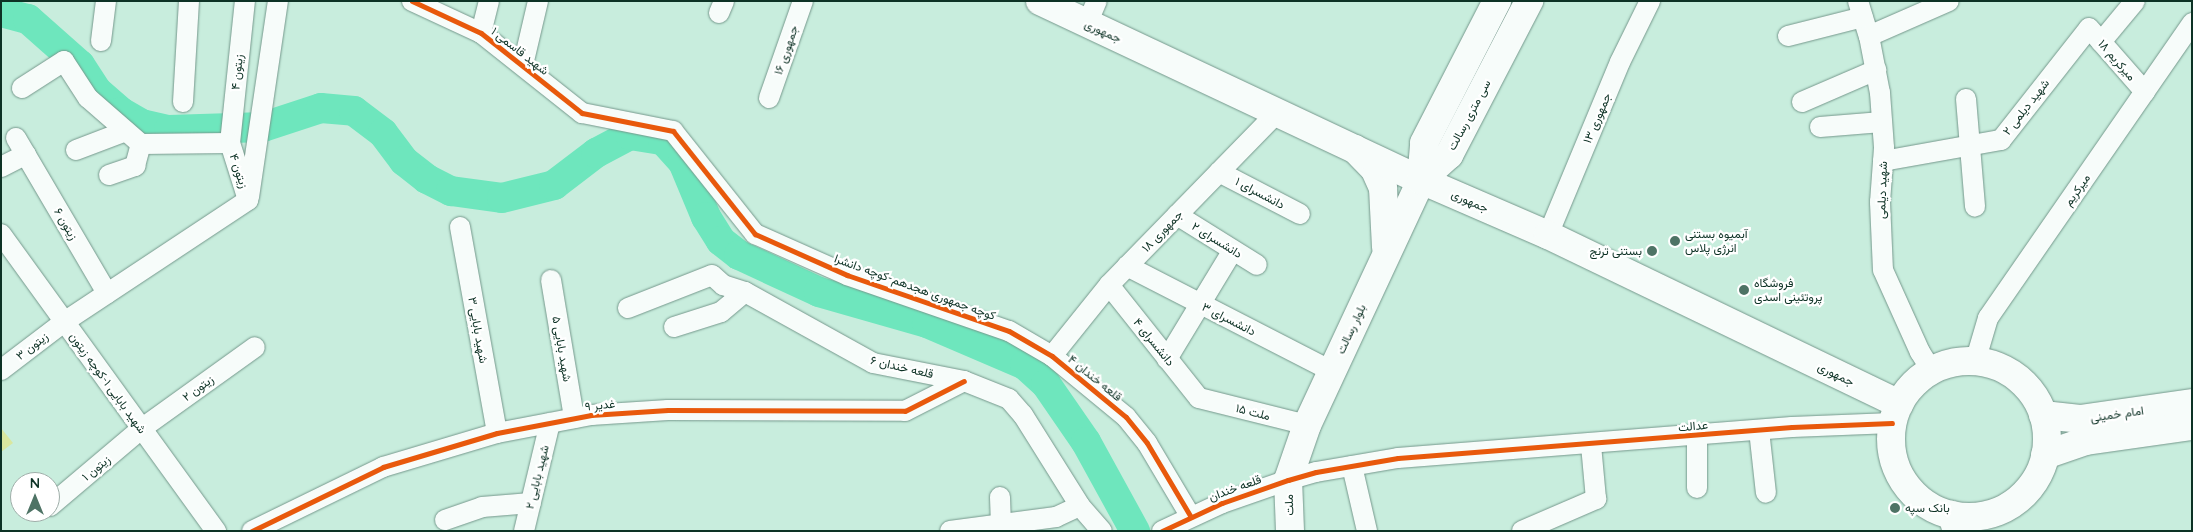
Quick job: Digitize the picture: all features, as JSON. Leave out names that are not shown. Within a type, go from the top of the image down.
[{"type":"main road","name":"جمهوری","points":[[1040,1],[1092,13],[1278,112],[1421,180],[1548,236],[1896,414]]},
{"type":"main road","points":[[1421,180],[1424,143],[1498,1]]},
{"type":"main road","name":"سی متری رسالت","points":[[1421,180],[1449,155],[1529,1]]},
{"type":"main road","points":[[1355,149],[1376,170],[1383,188],[1386,255]]},
{"type":"main road","name":"بلوار رسالت","points":[[1288,480],[1307,425],[1421,180]]},
{"type":"main road","points":[[1975,362],[2004,370],[2021,381],[2034,397],[2043,415],[2047,435],[2045,456],[2038,475],[2027,491],[2011,504],[1955,523],[1916,497],[1903,482],[1893,457],[1896,414],[1910,387],[1932,371],[1944,365],[1975,362]]},
{"type":"main road","name":"امام خمینی","points":[[2043,415],[2080,419],[2192,404]]},
{"type":"main road","name":"امام خمینی","points":[[2045,456],[2086,440],[2192,426]]},
{"type":"main road","name":"ملت","points":[[1288,480],[1290,531]]},
{"type":"street","points":[[101,40],[106,1]]},
{"type":"street","points":[[183,102],[189,1]]},
{"type":"street","name":"زیتون ۴","points":[[230,143],[245,1]]},
{"type":"street","points":[[248,200],[258,149],[278,1]]},
{"type":"street","name":"۱ شهید قاسمی","points":[[412,1],[438,7],[481,34],[582,113]]},
{"type":"street","points":[[481,34],[489,1]]},
{"type":"street","points":[[522,65],[538,1]]},
{"type":"street","name":"۱۶ جمهوری","points":[[769,98],[803,1]]},
{"type":"street","name":"۱۳ جمهوری","points":[[1548,236],[1620,62],[1650,1]]},
{"type":"street","points":[[1788,36],[1949,1]]},
{"type":"street","name":"۲ شهید دیلمی","points":[[1883,160],[2001,140],[2095,35],[2135,1]]},
{"type":"street","name":"شهید دیلمی","points":[[1864,18],[1876,70],[1882,122],[1883,160],[1880,202],[1883,270],[1920,352],[1932,371]]},
{"type":"street","name":"میرکریم","points":[[1975,362],[1988,318],[2192,23]]},
{"type":"street","name":"۱۸ میرکریم","points":[[2095,35],[2145,92]]},
{"type":"street","points":[[22,88],[64,61],[88,98],[134,137],[135,166],[109,176]]},
{"type":"street","points":[[1802,102],[1876,70]]},
{"type":"street","points":[[1966,99],[1975,207]]},
{"type":"street","name":"جمهوری ۱۸","points":[[1052,356],[1108,285],[1278,112]]},
{"type":"street","name":"کوچه جمهوری هجدهم-کوچه دانشرا","points":[[582,113],[673,131],[755,234],[848,275],[1009,331],[1052,356]]},
{"type":"street","points":[[1820,127],[1882,122]]},
{"type":"street","points":[[76,150],[134,137]]},
{"type":"street","name":"۴ زیتون","points":[[64,322],[248,200],[230,143],[134,137]]},
{"type":"street","name":"۶ زیتون","points":[[1,166],[21,146],[107,293]]},
{"type":"street","name":"۱ دانشسرای","points":[[1220,172],[1300,214]]},
{"type":"street","name":"۲ دانشسرای","points":[[1177,215],[1257,265]]},
{"type":"street","name":"۳ شهید بابایی","points":[[460,227],[497,433]]},
{"type":"street","name":"شهید بابایی ۱-کوچه زیتون","points":[[1,234],[216,531]]},
{"type":"street","points":[[1167,359],[1233,250]]},
{"type":"street","name":"۳ دانشسرای","points":[[1127,266],[1331,371]]},
{"type":"street","name":"۶ قلعه خندان","points":[[628,308],[712,275],[723,285],[745,292],[874,362],[964,380],[1009,399],[1023,415],[1080,506],[1102,531]]},
{"type":"street","name":"۵ شهید بابایی","points":[[551,280],[574,418]]},
{"type":"street","name":"۴ دانشسرای","points":[[1108,285],[1199,398]]},
{"type":"street","points":[[674,327],[721,312],[745,292]]},
{"type":"street","name":"۳ زیتون","points":[[1,370],[64,322]]},
{"type":"street","name":"۲ زیتون","points":[[142,429],[255,347]]},
{"type":"street","name":"۴ قلعه خندان","points":[[1052,356],[1126,417],[1147,443],[1191,517]]},
{"type":"street","name":"غدیر ۹","points":[[252,531],[383,467],[497,433],[574,418],[668,410],[905,411],[964,380]]},
{"type":"street","name":"۱۵ ملت","points":[[1199,398],[1307,425]]},
{"type":"street","name":"عدالت","points":[[1288,480],[1398,458],[1697,436],[1896,414]]},
{"type":"street","name":"۲ شهید بابایی","points":[[524,531],[550,423]]},
{"type":"street","name":"۱ زیتون","points":[[60,498],[142,429]]},
{"type":"street","points":[[1759,430],[1766,493]]},
{"type":"street","points":[[1696,488],[1697,436]]},
{"type":"street","points":[[1522,531],[1596,499],[1591,445]]},
{"type":"street","points":[[1352,466],[1367,531]]},
{"type":"street","name":"قلعه خندان","points":[[1162,531],[1222,502],[1288,480]]},
{"type":"street","points":[[1000,497],[1001,524]]},
{"type":"street","points":[[445,520],[482,507],[531,503]]},
{"type":"street","points":[[950,531],[1056,517],[1080,506]]},
{"type":"green space","points":[[1,428],[13,443],[1,452]]},
{"type":"waterway","points":[[1,12],[28,19],[80,65],[97,91],[121,112],[142,124],[169,130],[263,127],[321,108],[354,111],[383,133],[404,161],[427,179],[451,191],[502,198],[554,185],[596,153],[630,135],[663,140],[683,162],[706,217],[721,241],[739,255],[819,292],[927,323],[1025,365],[1046,384],[1086,442],[1135,531]]},
{"type":"cycle path","points":[[412,1],[481,33],[582,113],[673,131],[755,234],[847,275],[1009,331],[1052,356],[1126,417],[1147,443],[1191,517]]},
{"type":"cycle path","points":[[252,531],[383,467],[497,433],[591,415],[668,410],[905,411],[964,381]]},
{"type":"cycle path","points":[[1162,531],[1222,503],[1288,480],[1316,472],[1398,458],[1792,427],[1892,423]]},
{"type":"place","name":"آبمیوه بستنی انرژی پلاس","points":[[1675,241]]},
{"type":"place","name":"بستنی ترنج","points":[[1652,251]]},
{"type":"place","name":"فروشگاه پروتئینی اسدی","points":[[1744,290]]},
{"type":"place","name":"بانک سپه","points":[[1895,508]]}]
